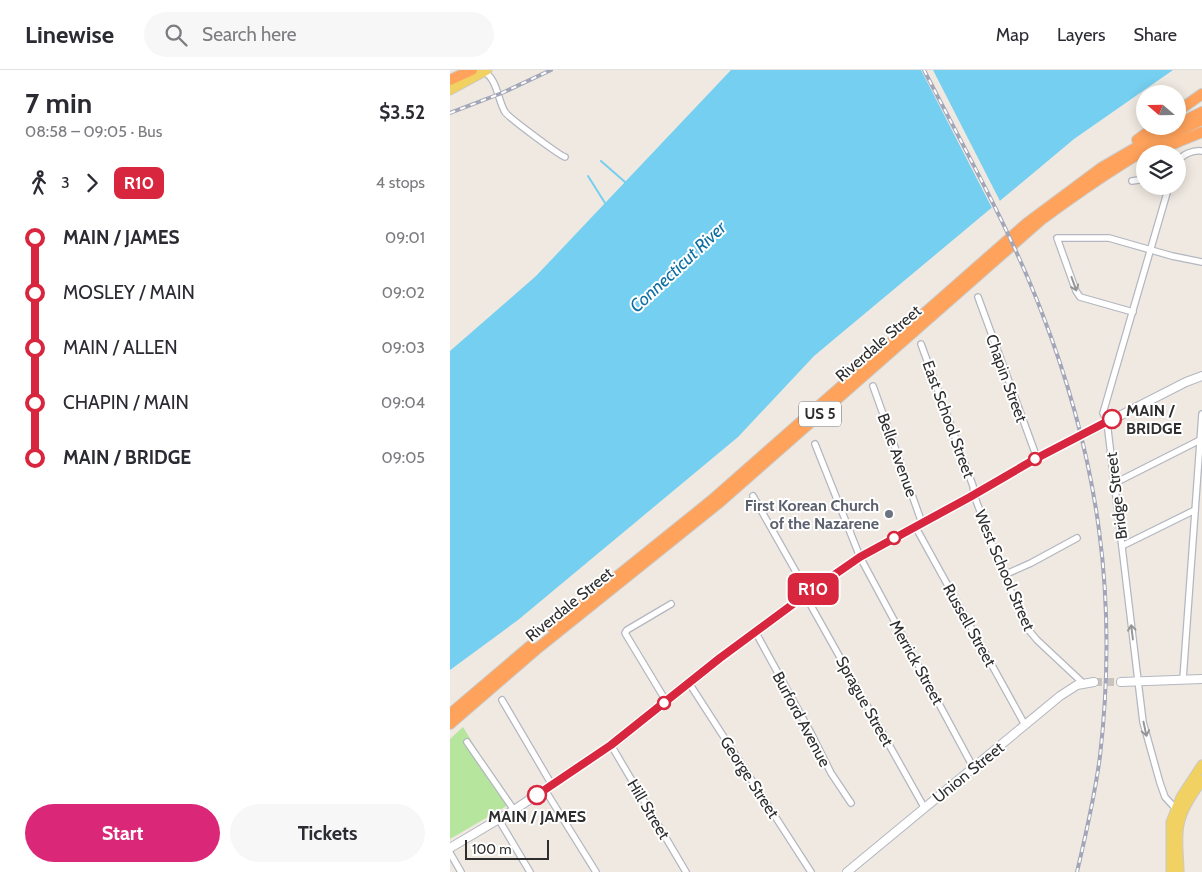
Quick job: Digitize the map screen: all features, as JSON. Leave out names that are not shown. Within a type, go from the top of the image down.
[{"type":"highway","points":[[450,76],[468,70]]},
{"type":"highway","points":[[450,80],[472,70]]},
{"type":"highway","points":[[1186,105],[1202,94]]},
{"type":"highway","points":[[1186,120],[1202,112]]},
{"type":"highway","name":"Riverdale Street","points":[[450,724],[538,648],[720,502],[1026,233],[1057,208],[1102,172],[1202,120]]},
{"type":"highway","points":[[1172,145],[1202,132]]},
{"type":"highway","points":[[1102,172],[1145,135]]},
{"type":"highway","name":"Riverdale Street","points":[[450,714],[518,655],[712,500],[1026,223],[1159,135]]},
{"type":"highway","points":[[1102,172],[1136,160]]},
{"type":"main road","points":[[450,90],[486,71]]},
{"type":"main road","points":[[1172,872],[1170,829],[1175,808],[1202,766]]},
{"type":"main road","points":[[1179,872],[1179,822],[1188,802],[1202,780]]},
{"type":"street","points":[[486,71],[506,113],[556,153],[565,157]]},
{"type":"street","points":[[1186,156],[1193,151],[1202,151]]},
{"type":"street","points":[[1132,181],[1136,180]]},
{"type":"street","name":"Bridge Street","points":[[1166,195],[1103,413],[1107,422],[1115,483],[1143,722],[1165,797],[1175,808]]},
{"type":"street","points":[[1133,312],[1080,297],[1076,291],[1057,238],[1103,237],[1202,262]]},
{"type":"street","name":"Chapin Street","points":[[978,298],[1037,458]]},
{"type":"street","name":"East School Street","points":[[921,344],[973,486],[974,495]]},
{"type":"street","points":[[450,848],[514,810],[611,745],[806,594],[860,557],[974,495],[1037,458],[1186,382],[1202,376]]},
{"type":"street","name":"Belle Avenue","points":[[873,386],[919,525]]},
{"type":"street","points":[[1183,678],[1195,510],[1199,493],[1202,414]]},
{"type":"street","points":[[1115,483],[1200,440]]},
{"type":"street","name":"Merrick Street","points":[[815,444],[860,557],[973,767]]},
{"type":"street","name":"West School Street","points":[[974,495],[1022,620],[1030,634],[1084,684]]},
{"type":"street","name":"Sprague Street","points":[[754,496],[924,807]]},
{"type":"street","points":[[1122,546],[1195,510]]},
{"type":"street","name":"Russell Street","points":[[919,525],[1025,725]]},
{"type":"street","points":[[1004,575],[1031,563],[1077,538]]},
{"type":"street","points":[[666,702],[625,633],[627,630],[672,604]]},
{"type":"street","name":"Burford Avenue","points":[[756,633],[831,773],[851,803]]},
{"type":"street","points":[[1121,682],[1183,678],[1202,679]]},
{"type":"street","name":"Union Street","points":[[847,872],[1066,691],[1094,682]]},
{"type":"street","name":"George Street","points":[[689,683],[811,872]]},
{"type":"street","points":[[502,700],[552,785]]},
{"type":"street","points":[[467,742],[514,810]]},
{"type":"street","name":"Hill Street","points":[[611,745],[686,872]]},
{"type":"street","points":[[545,790],[596,872]]},
{"type":"street","points":[[498,820],[530,872]]},
{"type":"street","points":[[450,853],[461,872]]},
{"type":"green space","points":[[463,727],[510,804],[450,839],[450,739]]},
{"type":"water","name":"Connecticut River","points":[[731,70],[1173,70],[1151,85],[1136,85],[1136,96],[1074,139],[814,356],[738,437],[518,620],[450,670],[450,351],[536,276]]},
{"type":"pier","points":[[921,70],[933,70],[1001,203],[993,210]]},
{"type":"waterway","points":[[601,161],[625,182]]},
{"type":"waterway","points":[[588,176],[605,203]]},
{"type":"tunnel","points":[[1094,682],[1121,682]]},
{"type":"railway","points":[[450,113],[502,93],[551,70]]},
{"type":"railway","points":[[924,70],[1016,251],[1042,313],[1062,368],[1078,422],[1090,476],[1105,586],[1107,641],[1100,756],[1077,872]]},
{"type":"bus line","name":"R10","points":[[537,795],[611,745],[720,658],[860,557],[1037,458],[1112,419]]},
{"type":"place","name":"MAIN / BRIDGE","points":[[1112,419]]},
{"type":"place","name":"First Korean Church of the Nazarene","points":[[889,514]]},
{"type":"place","name":"MAIN / JAMES","points":[[537,795]]}]
